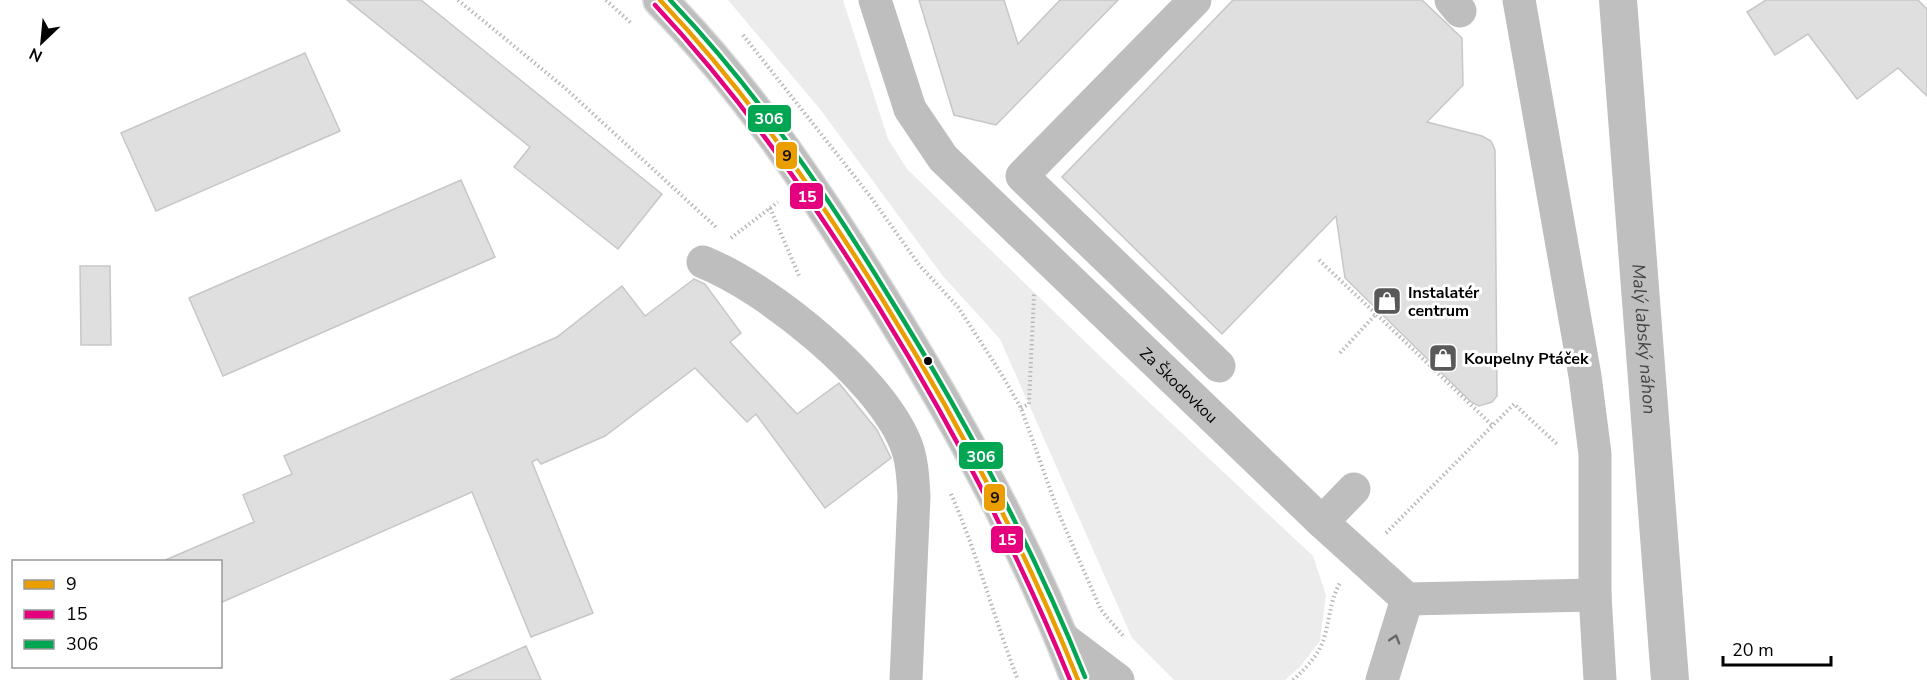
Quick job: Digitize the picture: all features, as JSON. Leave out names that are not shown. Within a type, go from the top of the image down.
[{"type":"street","points":[[660,0],[730,76],[756,110],[855,255],[980,464],[1061,637],[1077,680]]},
{"type":"street","name":"Za Škodovkou","points":[[875,0],[910,109],[943,158],[1322,522],[1407,599]]},
{"type":"street","points":[[1195,0],[1022,176],[1219,366]]},
{"type":"street","points":[[1519,0],[1585,376],[1595,454],[1595,594],[1600,680]]},
{"type":"street","points":[[713,266],[773,301],[850,367],[888,414],[905,442],[913,470],[914,496],[906,680]]},
{"type":"street","points":[[1322,522],[1354,489]]},
{"type":"street","points":[[1382,680],[1407,599],[1595,594]]},
{"type":"street","points":[[1061,637],[1118,680]]},
{"type":"path","points":[[458,0],[565,88],[718,230],[724,243],[713,266]]},
{"type":"path","points":[[742,34],[870,196],[920,266],[958,307],[1020,408],[1059,513],[1101,610],[1129,644]]},
{"type":"path","points":[[732,237],[770,208],[802,282],[792,278]]},
{"type":"path","points":[[1020,408],[1029,404],[1035,275],[1050,260]]},
{"type":"path","points":[[1319,260],[1492,426]]},
{"type":"path","points":[[1340,353],[1376,314]]},
{"type":"path","points":[[1384,535],[1514,404],[1562,448]]},
{"type":"path","points":[[1293,680],[1317,654],[1324,638],[1334,592],[1343,577]]},
{"type":"shaded area","points":[[728,0],[843,0],[888,139],[907,169],[1104,360],[1313,556],[1326,595],[1320,641],[1300,667],[1285,680],[1174,680],[1132,638],[1000,339],[942,275],[820,109]]},
{"type":"building","points":[[347,0],[421,0],[662,194],[618,249],[514,167],[530,147]]},
{"type":"building","points":[[919,0],[1004,0],[1018,44],[1060,0],[1118,0],[996,125],[954,115]]},
{"type":"building","points":[[1233,0],[1422,0],[1462,38],[1463,85],[1427,122],[1482,136],[1491,141],[1495,150],[1497,396],[1492,402],[1479,406],[1471,402],[1345,278],[1336,216],[1222,334],[1062,177]]},
{"type":"building","points":[[1766,0],[1918,0],[1927,9],[1927,96],[1898,68],[1857,99],[1808,34],[1775,55],[1747,12]]},
{"type":"building","points":[[305,53],[340,131],[156,211],[121,133]]},
{"type":"building","points":[[461,180],[495,257],[223,376],[189,298]]},
{"type":"building","points":[[80,266],[110,266],[111,345],[81,345]]},
{"type":"building","points":[[694,279],[705,284],[741,333],[730,342],[797,414],[839,383],[877,430],[891,458],[825,508],[756,414],[747,422],[695,368],[605,436],[541,464],[537,459],[532,462],[593,613],[531,637],[472,492],[222,602],[222,560],[165,560],[254,522],[243,495],[292,474],[284,456],[557,337],[622,286],[645,316]]},
{"type":"building","points":[[526,646],[541,680],[450,680]]},
{"type":"waterway","name":"Malý labský náhon","points":[[1618,0],[1670,680]]},
{"type":"transit line","name":"9","points":[[660,0],[722,71],[780,145],[884,302],[989,487],[1036,582],[1078,680]]},
{"type":"transit line","name":"306","points":[[670,0],[731,69],[787,142],[839,217],[888,295],[943,387],[995,482],[1042,578],[1085,677]]},
{"type":"transit line","name":"15","points":[[655,5],[746,112],[801,188],[878,306],[932,397],[982,489],[1028,583],[1070,680]]},
{"type":"place","name":"Instalatér centrum","points":[[1387,301]]},
{"type":"place","name":"Koupelny Ptáček","points":[[1443,358]]}]
